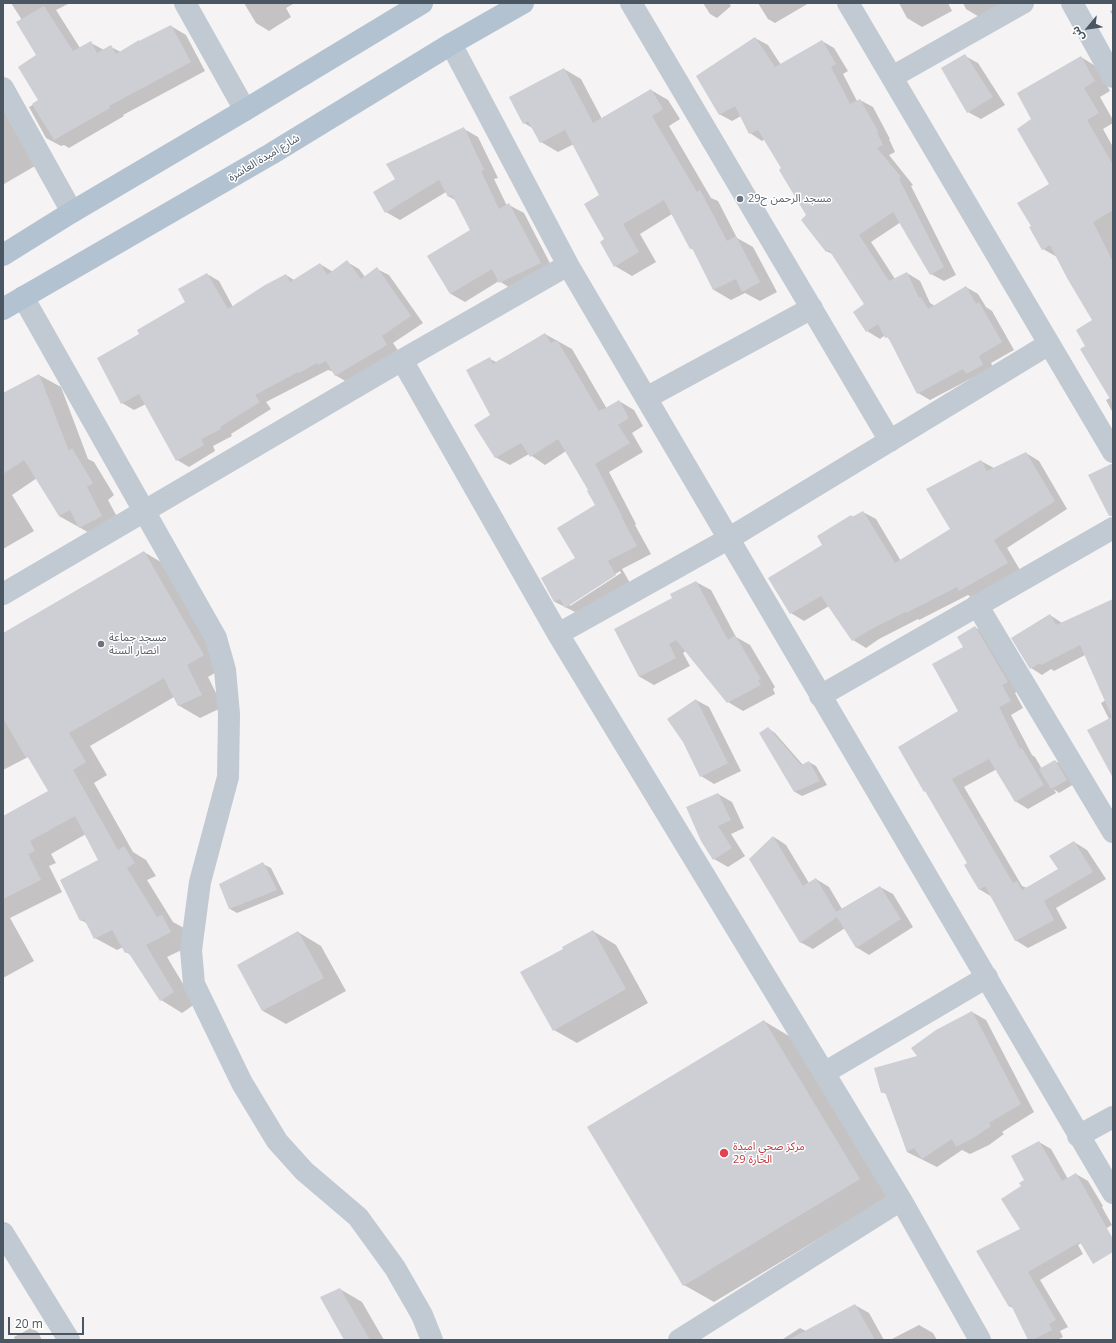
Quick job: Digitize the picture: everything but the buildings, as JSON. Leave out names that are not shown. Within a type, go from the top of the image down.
[{"type":"main road","points":[[3,255],[72,212],[422,3]]},
{"type":"main road","name":"شارع امبدة العاشرة","points":[[3,309],[271,154],[451,44],[523,3]]},
{"type":"street","points":[[185,3],[245,110]]},
{"type":"street","points":[[631,3],[890,441]]},
{"type":"street","points":[[848,3],[1113,452]]},
{"type":"street","points":[[892,77],[1023,3]]},
{"type":"street","points":[[1072,3],[1113,77]]},
{"type":"street","points":[[451,44],[568,265],[820,696],[987,977],[1078,1136],[1113,1193]]},
{"type":"street","points":[[3,88],[72,212]]},
{"type":"street","points":[[3,594],[402,360],[568,265]]},
{"type":"street","points":[[23,297],[216,638],[225,670],[229,714],[228,777],[200,882],[191,950],[194,984],[242,1083],[277,1141],[304,1171],[358,1217],[395,1268],[422,1315],[432,1340]]},
{"type":"street","points":[[646,398],[812,308]]},
{"type":"street","points":[[558,634],[728,539],[1050,344]]},
{"type":"street","points":[[402,360],[558,634],[901,1200],[980,1340]]},
{"type":"street","points":[[820,696],[1113,528]]},
{"type":"street","points":[[977,605],[1113,832]]},
{"type":"street","points":[[824,1073],[987,977]]},
{"type":"street","points":[[1078,1136],[1113,1117]]},
{"type":"street","points":[[679,1340],[901,1200]]},
{"type":"street","points":[[3,1233],[68,1340]]},
{"type":"place","name":"مسجد الرحمن ح29","points":[[740,199]]},
{"type":"place","name":"مسجد جماعة انصار السنة","points":[[101,644]]},
{"type":"place","name":"مركز صحي امبدة الحارة 29","points":[[724,1153]]}]
